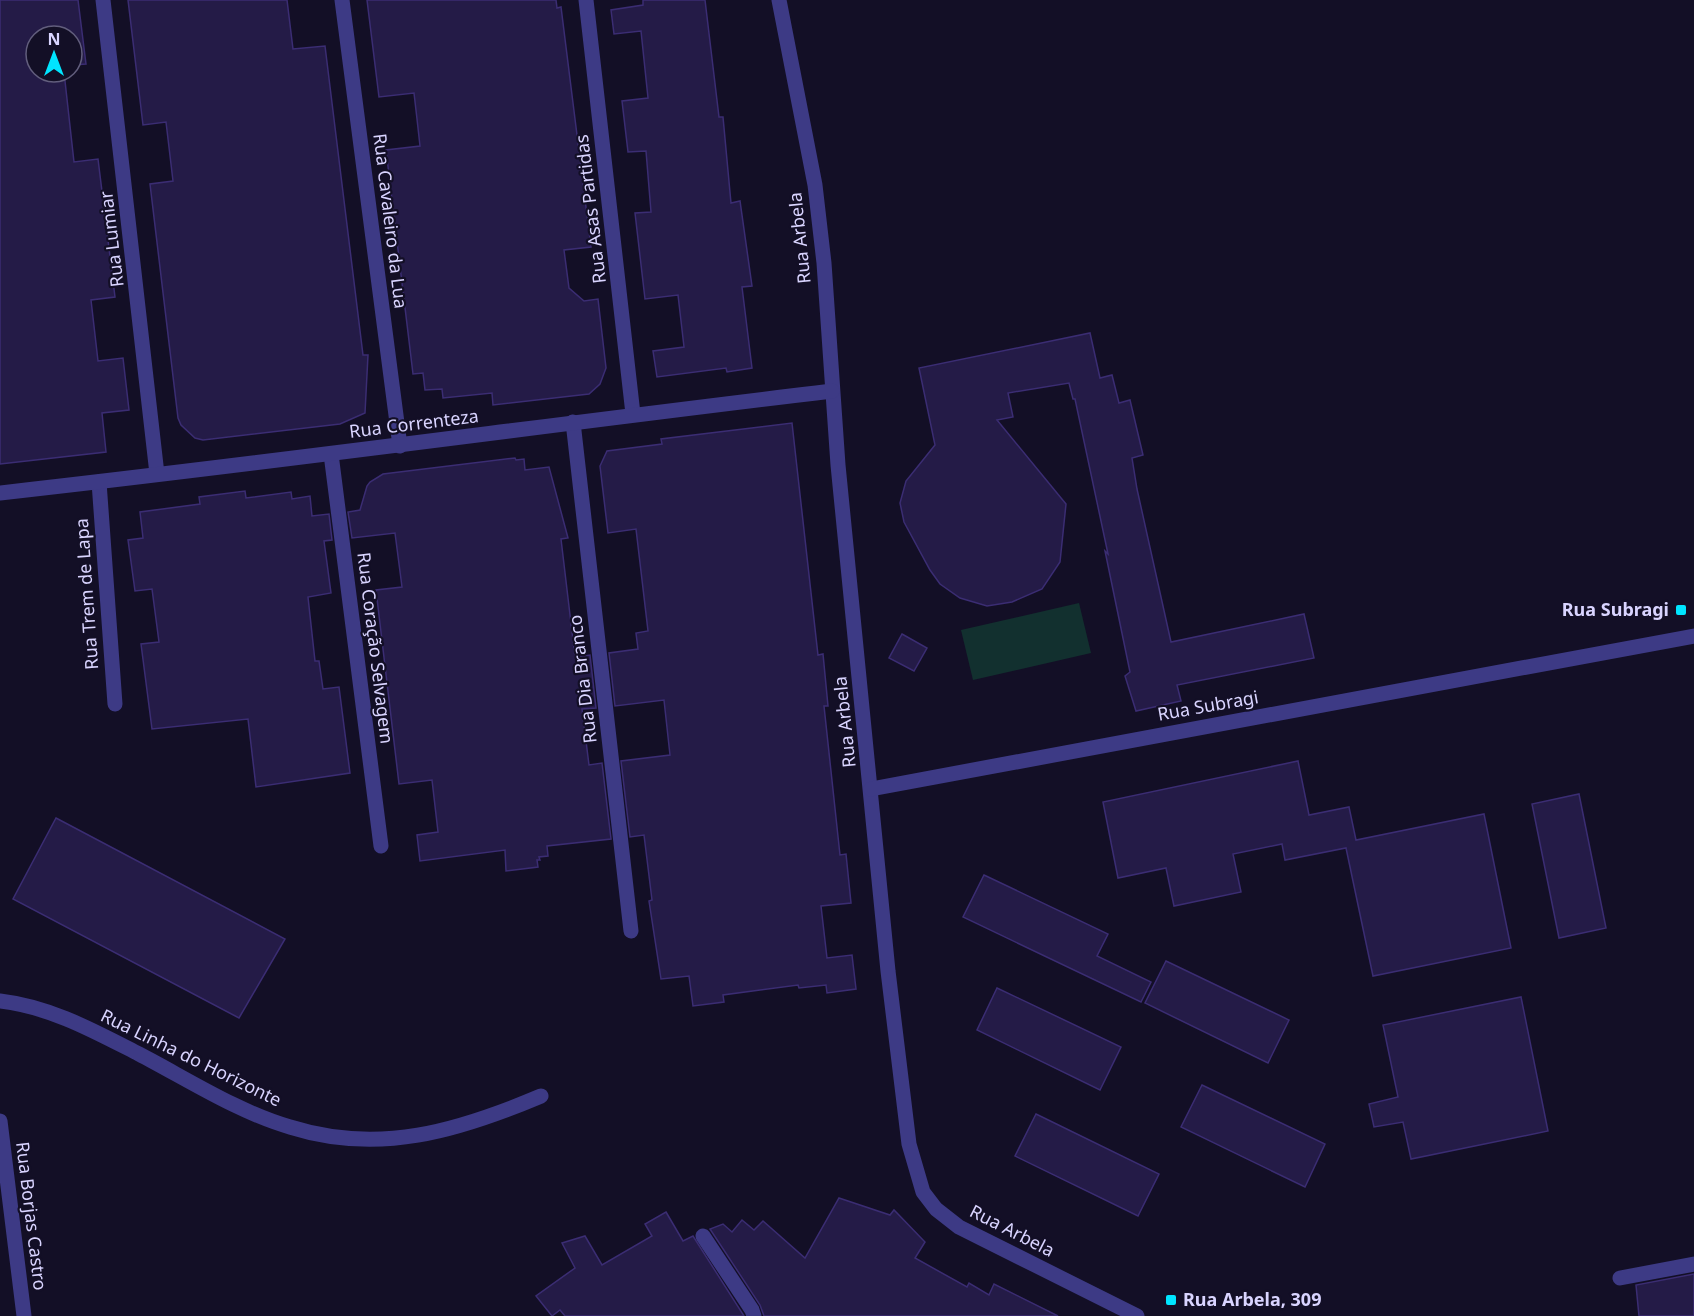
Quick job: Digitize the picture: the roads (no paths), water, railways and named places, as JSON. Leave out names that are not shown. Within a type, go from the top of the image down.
[{"type":"street","name":"Rua Lumiar","points":[[103,0],[158,474]]},
{"type":"street","name":"Rua Cavaleiro da Lua","points":[[342,0],[400,446]]},
{"type":"street","name":"Rua Asas Partidas","points":[[586,0],[633,414]]},
{"type":"street","name":"Rua Arbela","points":[[779,0],[815,185],[824,263],[838,465],[888,971],[909,1144],[922,1192],[936,1209],[958,1227],[1137,1316]]},
{"type":"street","name":"Rua Correnteza","points":[[0,494],[832,391]]},
{"type":"street","name":"Rua Dia Branco","points":[[573,422],[631,931]]},
{"type":"street","name":"Rua Coração Selvagem","points":[[331,454],[381,846]]},
{"type":"street","name":"Rua Trem de Lapa","points":[[99,482],[115,704]]},
{"type":"street","name":"Rua Subragi","points":[[871,789],[1694,636]]},
{"type":"street","name":"Rua Linha do Horizonte","points":[[0,1001],[23,1004],[57,1014],[250,1112],[290,1127],[338,1138],[387,1139],[440,1132],[489,1118],[541,1096]]},
{"type":"street","name":"Rua Borjas Castro","points":[[0,1121],[24,1316]]},
{"type":"street","points":[[703,1236],[754,1316]]},
{"type":"street","points":[[1620,1278],[1694,1264]]},
{"type":"place","name":"Rua Subragi","points":[[1681,610]]},
{"type":"place","name":"Rua Arbela, 309","points":[[1171,1300]]}]
